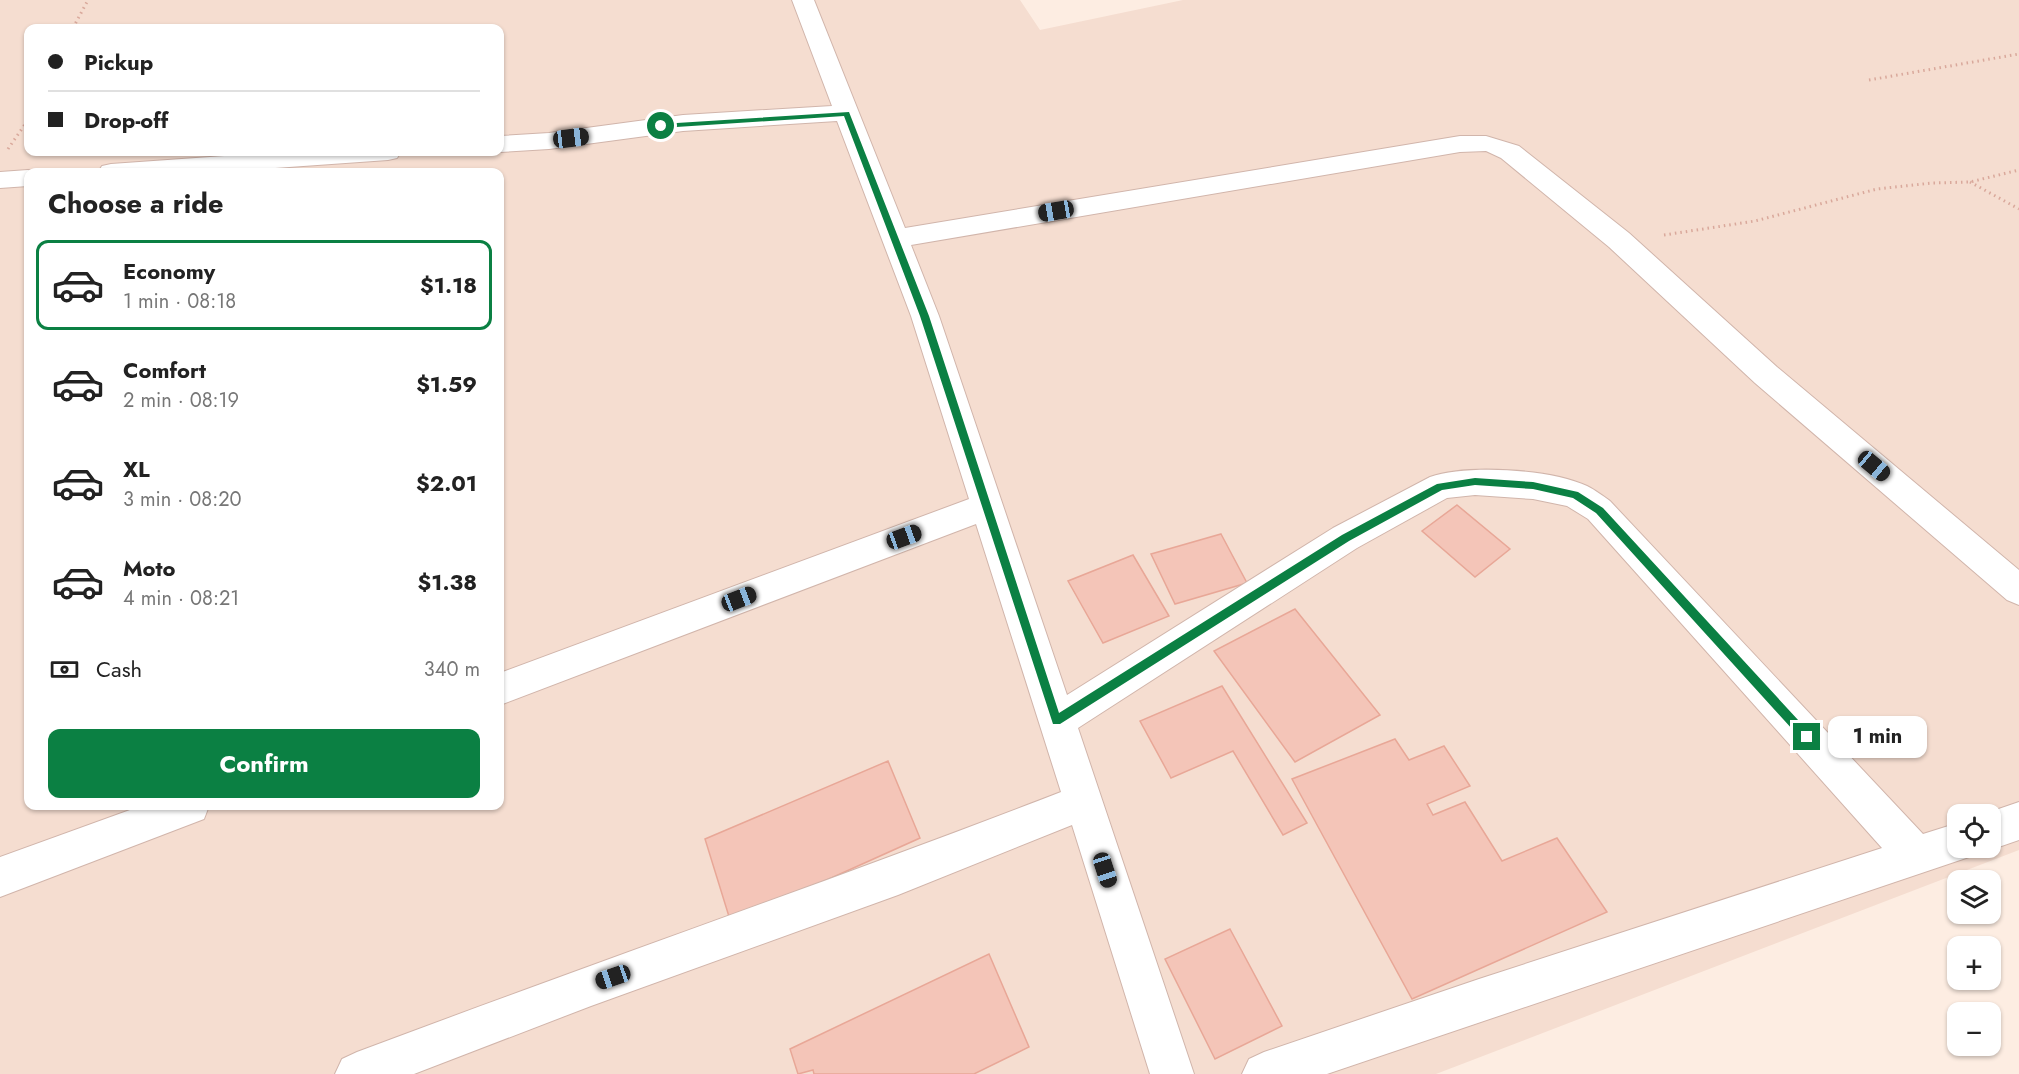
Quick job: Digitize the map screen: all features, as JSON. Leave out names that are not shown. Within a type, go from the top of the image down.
[{"type":"street","points":[[803,0],[925,316],[1172,1074]]},
{"type":"street","points":[[504,144],[549,141],[683,123],[846,113]]},
{"type":"street","points":[[895,239],[1194,187],[1483,142],[1497,144],[1620,240],[1766,375],[2019,590]]},
{"type":"street","points":[[166,168],[333,156]]},
{"type":"street","points":[[0,180],[24,178]]},
{"type":"street","points":[[1057,721],[1345,538],[1441,486],[1475,482],[1533,486],[1575,495],[1599,510],[1916,856]]},
{"type":"street","points":[[504,687],[987,506]]},
{"type":"street","points":[[357,1074],[591,984],[898,875],[1083,802]]},
{"type":"street","points":[[0,878],[179,810]]},
{"type":"street","points":[[2001,827],[2019,821]]},
{"type":"street","points":[[1264,1074],[1479,1000],[1947,846]]},
{"type":"path","points":[[76,24],[88,0]]},
{"type":"path","points":[[1869,80],[2019,54]]},
{"type":"path","points":[[6,153],[24,126]]},
{"type":"path","points":[[1620,240],[1755,221],[1877,189],[1932,183],[1970,182],[2019,170]]},
{"type":"path","points":[[1970,182],[2019,209]]},
{"type":"shaded area","points":[[0,0],[1020,0],[1040,30],[1183,0],[2019,0],[2019,850],[2001,857],[2001,804],[1947,804],[1947,858],[1998,858],[1967,870],[1947,870],[1947,878],[1436,1074],[0,1074]]},
{"type":"building","points":[[1457,505],[1510,549],[1475,577],[1422,531]]},
{"type":"building","points":[[1221,534],[1247,583],[1175,604],[1151,554]]},
{"type":"building","points":[[1133,555],[1169,616],[1103,643],[1068,581]]},
{"type":"building","points":[[1295,609],[1380,715],[1295,762],[1214,651]]},
{"type":"building","points":[[1222,686],[1307,823],[1283,835],[1233,751],[1171,778],[1140,721]]},
{"type":"building","points":[[1395,739],[1409,760],[1444,746],[1470,786],[1427,804],[1433,815],[1465,802],[1502,861],[1557,838],[1607,912],[1412,999],[1292,779]]},
{"type":"building","points":[[888,761],[920,838],[731,923],[705,839]]},
{"type":"building","points":[[1230,929],[1282,1026],[1215,1059],[1165,959]]},
{"type":"building","points":[[989,954],[1029,1047],[974,1074],[814,1074],[813,1070],[798,1074],[790,1049]]},
{"type":"route","points":[[661,126],[846,113],[925,316],[1057,721],[1345,538],[1441,486],[1475,482],[1533,486],[1575,495],[1588,501],[1599,510],[1807,737]]}]
